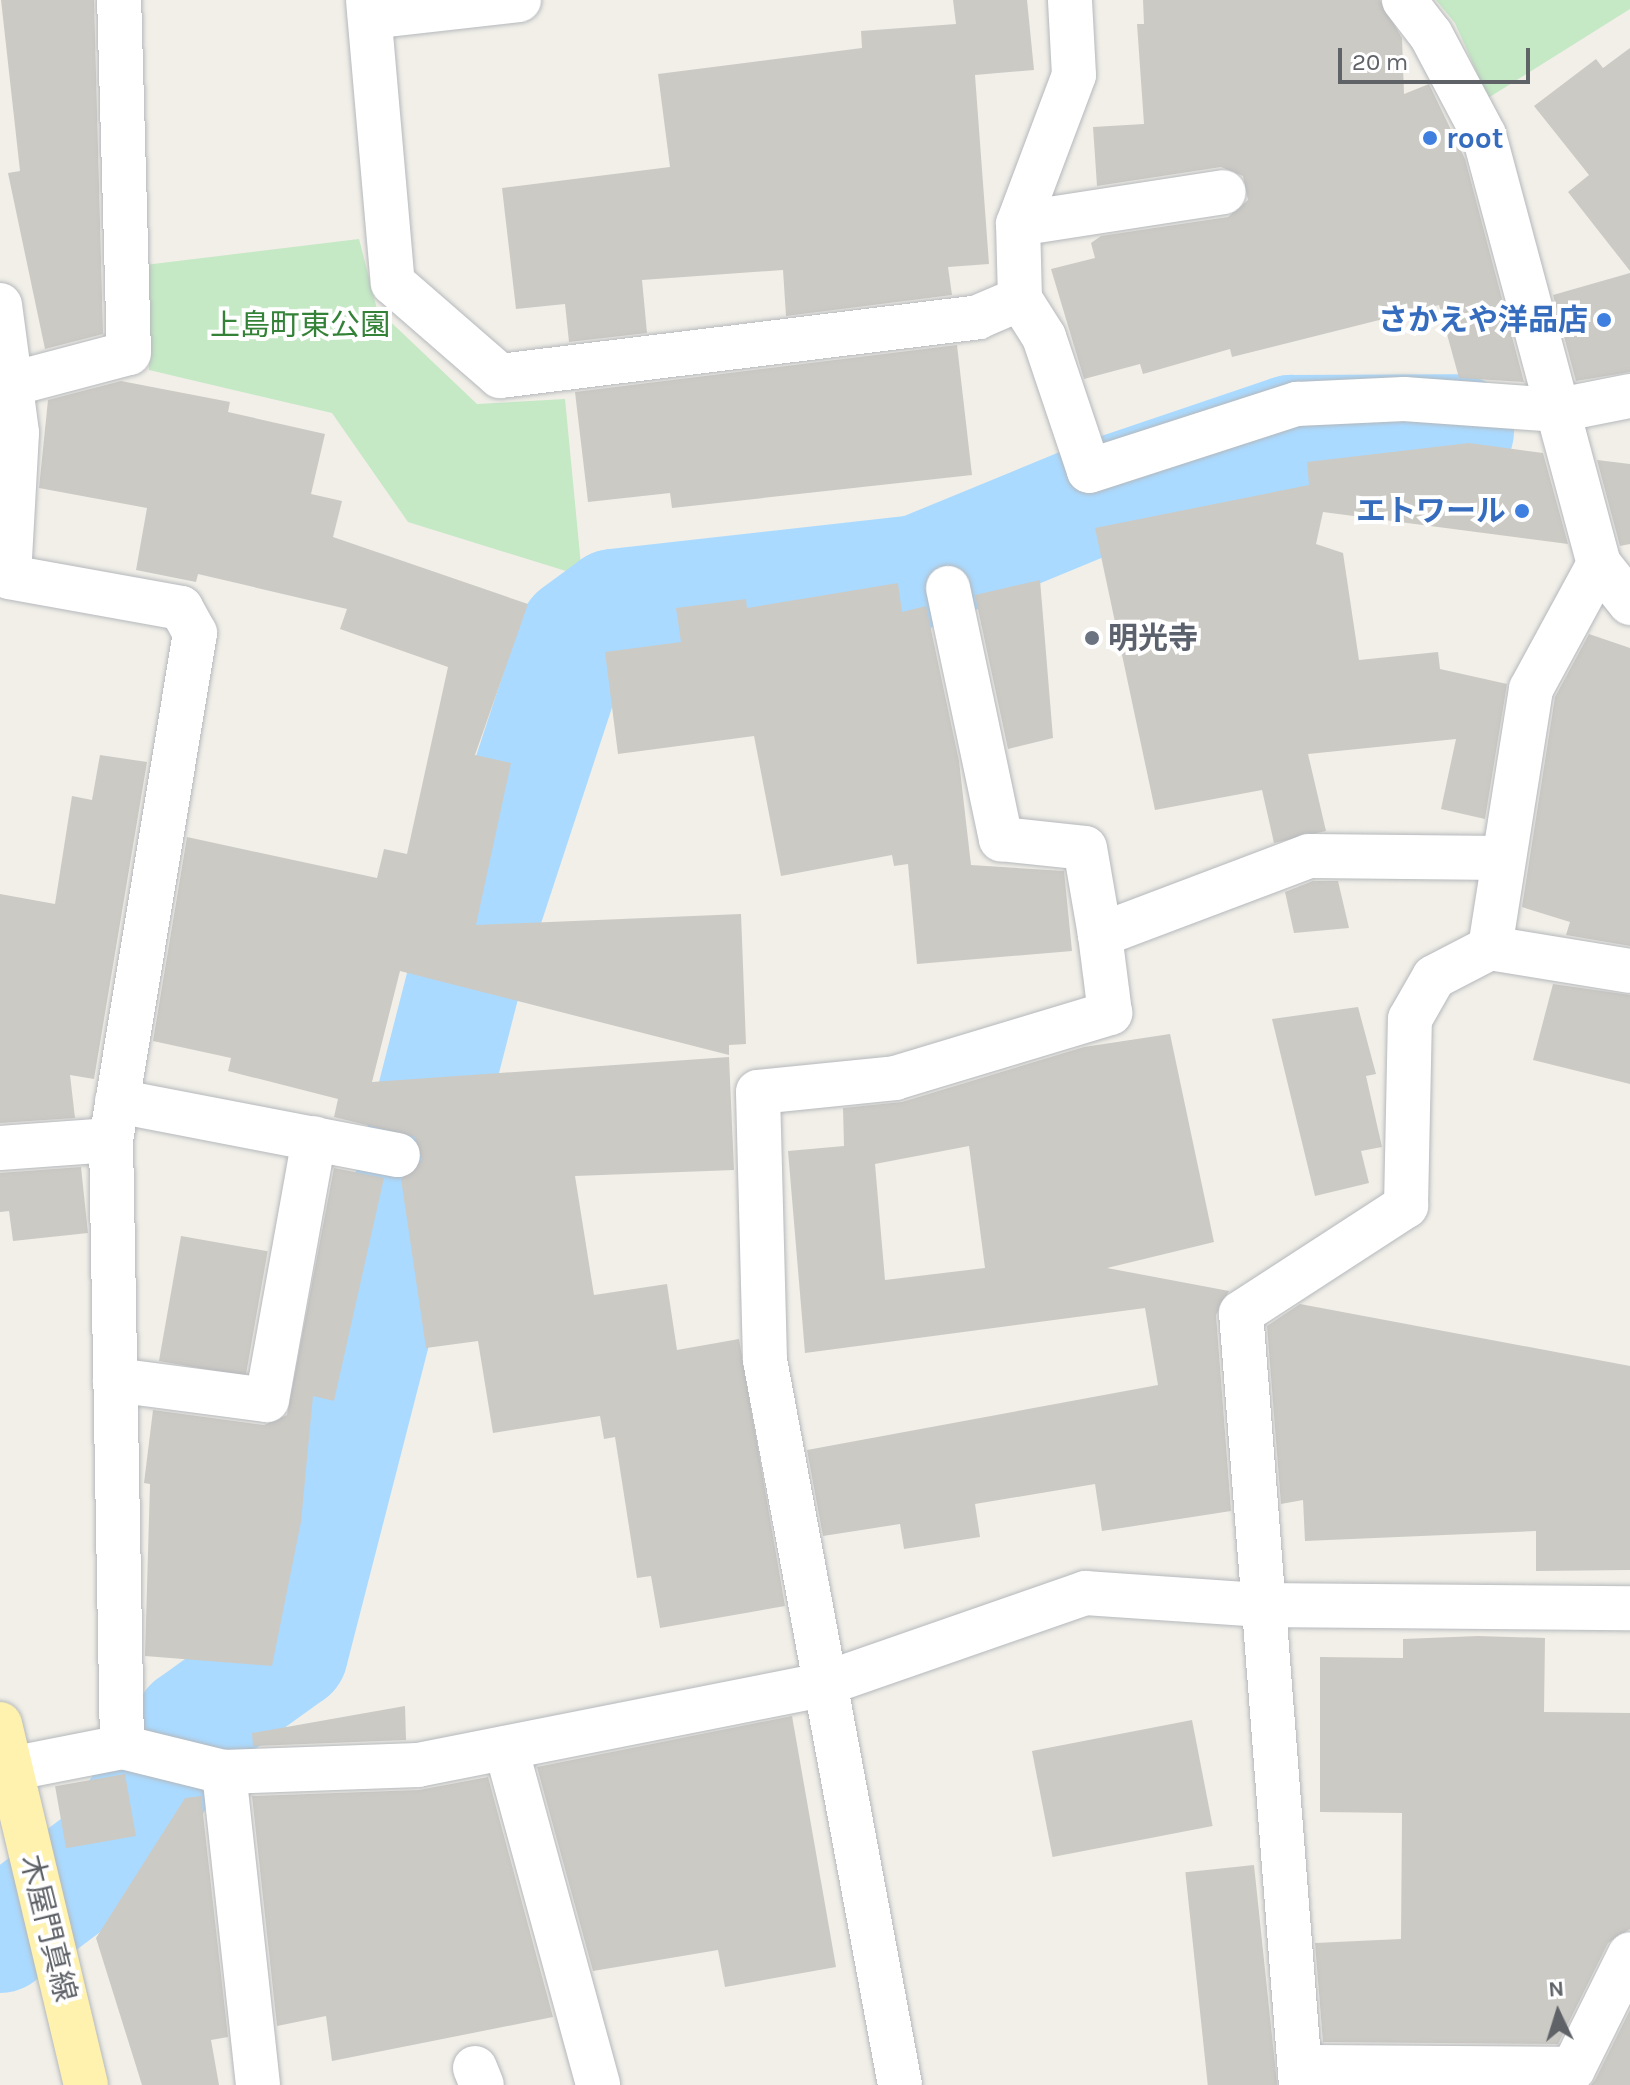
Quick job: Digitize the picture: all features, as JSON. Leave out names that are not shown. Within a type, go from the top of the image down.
[{"type":"main road","name":"木屋門真線","points":[[0,1724],[5,1770],[86,2085]]},
{"type":"street","points":[[7,385],[129,353],[119,0]]},
{"type":"street","points":[[519,0],[369,9],[393,283],[500,376],[978,317],[1020,299]]},
{"type":"street","points":[[1070,0],[1074,75],[1018,224],[1020,299],[1044,337],[1089,471],[1297,404],[1404,399],[1559,410],[1630,396]]},
{"type":"street","points":[[1404,0],[1431,35],[1484,135],[1599,564],[1630,603]]},
{"type":"street","points":[[1018,224],[1224,192]]},
{"type":"street","points":[[0,305],[7,385],[9,577],[181,608],[195,633],[114,1120],[122,1747]]},
{"type":"street","points":[[1490,948],[1531,689],[1599,564]]},
{"type":"street","points":[[900,2085],[821,1685],[765,1360],[758,1092],[895,1078],[1110,1013],[1085,848],[1001,839],[948,588]]},
{"type":"street","points":[[1100,935],[1309,856],[1503,858]]},
{"type":"street","points":[[1630,971],[1490,948],[1434,977],[1410,1019],[1406,1206],[1241,1313],[1259,1605],[1300,2076],[1573,2069],[1630,1954]]},
{"type":"street","points":[[0,1148],[114,1120],[314,1138],[398,1155]]},
{"type":"street","points":[[115,1380],[267,1400],[314,1138]]},
{"type":"street","points":[[5,1770],[122,1747],[224,1772],[418,1765],[821,1685],[1085,1593],[1259,1605],[1630,1608]]},
{"type":"street","points":[[506,1748],[598,2085]]},
{"type":"street","points":[[224,1772],[258,2085]]},
{"type":"green space","points":[[1436,0],[1630,0],[1630,9],[1488,98],[1455,23]]},
{"type":"green space","name":"上島町東公園","points":[[359,239],[377,309],[477,404],[565,399],[582,576],[408,522],[332,413],[149,370],[145,265]]},
{"type":"building","points":[[1,0],[94,0],[103,334],[45,349],[8,173],[20,171]]},
{"type":"building","points":[[953,0],[1027,0],[1034,70],[975,75],[989,264],[948,267],[952,295],[786,316],[783,270],[642,280],[647,333],[569,342],[565,304],[516,309],[502,188],[670,167],[658,74],[862,48],[861,31],[956,24]]},
{"type":"building","points":[[1143,0],[1380,0],[1402,38],[1404,94],[1429,84],[1465,159],[1524,382],[1459,378],[1439,305],[1232,357],[1230,349],[1143,374],[1140,364],[1084,379],[1051,269],[1095,258],[1091,243],[1101,236],[1228,217],[1248,200],[1243,176],[1221,167],[1097,186],[1093,127],[1144,124],[1137,24],[1144,24]]},
{"type":"building","points":[[1630,48],[1630,271],[1568,192],[1589,175],[1534,106],[1596,59],[1603,68]]},
{"type":"building","points":[[1630,273],[1630,372],[1576,381],[1553,295]]},
{"type":"building","points":[[957,345],[972,475],[672,508],[670,493],[588,502],[575,392]]},
{"type":"building","points":[[121,381],[230,402],[228,412],[325,434],[311,494],[342,501],[333,537],[528,604],[475,755],[511,763],[476,925],[741,914],[746,1044],[729,1045],[729,1055],[400,971],[372,1082],[729,1057],[734,1170],[575,1176],[594,1295],[667,1284],[677,1350],[739,1339],[785,1606],[660,1628],[651,1576],[637,1578],[615,1437],[604,1439],[600,1416],[493,1433],[478,1341],[426,1348],[401,1179],[422,1160],[415,1137],[334,1117],[338,1099],[228,1071],[231,1058],[153,1041],[187,837],[377,878],[384,849],[407,854],[448,667],[340,629],[347,609],[198,574],[196,582],[136,570],[147,508],[39,488],[48,400]]},
{"type":"building","points":[[1469,443],[1543,453],[1568,544],[1323,512],[1316,544],[1343,553],[1359,660],[1438,652],[1440,669],[1507,684],[1485,819],[1441,809],[1456,739],[1308,754],[1326,831],[1274,843],[1262,790],[1155,810],[1095,528],[1309,485],[1307,462]]},
{"type":"building","points":[[1597,460],[1630,464],[1630,544],[1620,546]]},
{"type":"building","points":[[1040,580],[1053,738],[1008,749],[975,595]]},
{"type":"building","points":[[898,583],[902,612],[926,606],[959,761],[971,865],[1064,871],[1072,951],[917,964],[908,864],[894,866],[892,855],[781,876],[754,736],[618,754],[605,652],[681,642],[676,608],[746,599],[747,608]]},
{"type":"building","points":[[1589,634],[1630,648],[1630,946],[1566,935],[1570,922],[1522,907],[1555,697]]},
{"type":"building","points":[[100,755],[147,762],[94,1079],[70,1075],[75,1118],[0,1123],[0,894],[55,904],[72,796],[92,800]]},
{"type":"building","points":[[1313,881],[1338,881],[1349,928],[1294,933],[1285,892]]},
{"type":"building","points":[[1553,984],[1630,995],[1630,1084],[1533,1060]]},
{"type":"building","points":[[1358,1007],[1376,1074],[1366,1076],[1382,1147],[1361,1151],[1369,1183],[1315,1196],[1272,1019]]},
{"type":"building","points":[[1170,1034],[1214,1242],[1107,1268],[1229,1291],[1216,1315],[1231,1511],[1102,1531],[1095,1484],[975,1504],[980,1537],[904,1549],[900,1524],[823,1536],[807,1450],[1158,1385],[1145,1308],[805,1353],[788,1151],[844,1146],[843,1108],[902,1102],[1084,1047]],"holes":[[[969,1146],[985,1268],[885,1280],[875,1164]]]},
{"type":"building","points":[[81,1167],[88,1233],[13,1241],[9,1211],[0,1212],[0,1173]]},
{"type":"building","points":[[334,1168],[384,1178],[334,1401],[313,1396],[301,1522],[272,1666],[145,1656],[150,1484],[144,1483],[153,1410],[264,1425],[287,1415]]},
{"type":"building","points":[[181,1236],[268,1251],[246,1376],[159,1361]]},
{"type":"building","points":[[1300,1304],[1630,1366],[1630,1570],[1536,1571],[1536,1531],[1305,1541],[1303,1500],[1281,1504],[1267,1326]]},
{"type":"building","points":[[1478,1636],[1545,1638],[1544,1712],[1630,1713],[1630,1929],[1608,1943],[1558,2044],[1323,2042],[1315,1943],[1401,1939],[1402,1813],[1320,1812],[1320,1657],[1403,1658],[1403,1639]]},
{"type":"building","points":[[405,1706],[406,1740],[253,1746],[252,1733]]},
{"type":"building","points":[[792,1716],[836,1967],[725,1987],[718,1950],[593,1971],[537,1767]]},
{"type":"building","points":[[1192,1720],[1213,1826],[1053,1857],[1032,1751]]},
{"type":"building","points":[[125,1774],[136,1836],[66,1848],[55,1786]]},
{"type":"building","points":[[488,1777],[553,2017],[332,2061],[326,2016],[277,2026],[252,1796],[419,1790]]},
{"type":"building","points":[[201,1796],[228,2037],[211,2040],[219,2085],[142,2085],[96,1938],[185,1798]]},
{"type":"building","points":[[1254,1865],[1277,2085],[1208,2085],[1185,1872]]},
{"type":"building","points":[[1630,2010],[1630,2085],[1591,2085],[1595,2080]]},
{"type":"waterway","points":[[0,1936],[112,1852],[191,1725],[291,1653],[470,957],[576,634],[614,606],[918,572],[1102,496],[1291,432],[1457,431]]},
{"type":"place","name":"root","points":[[1430,138]]},
{"type":"place","name":"さかえや洋品店","points":[[1604,320]]},
{"type":"place","name":"エトワール","points":[[1522,511]]},
{"type":"place","name":"明光寺","points":[[1092,638]]}]
